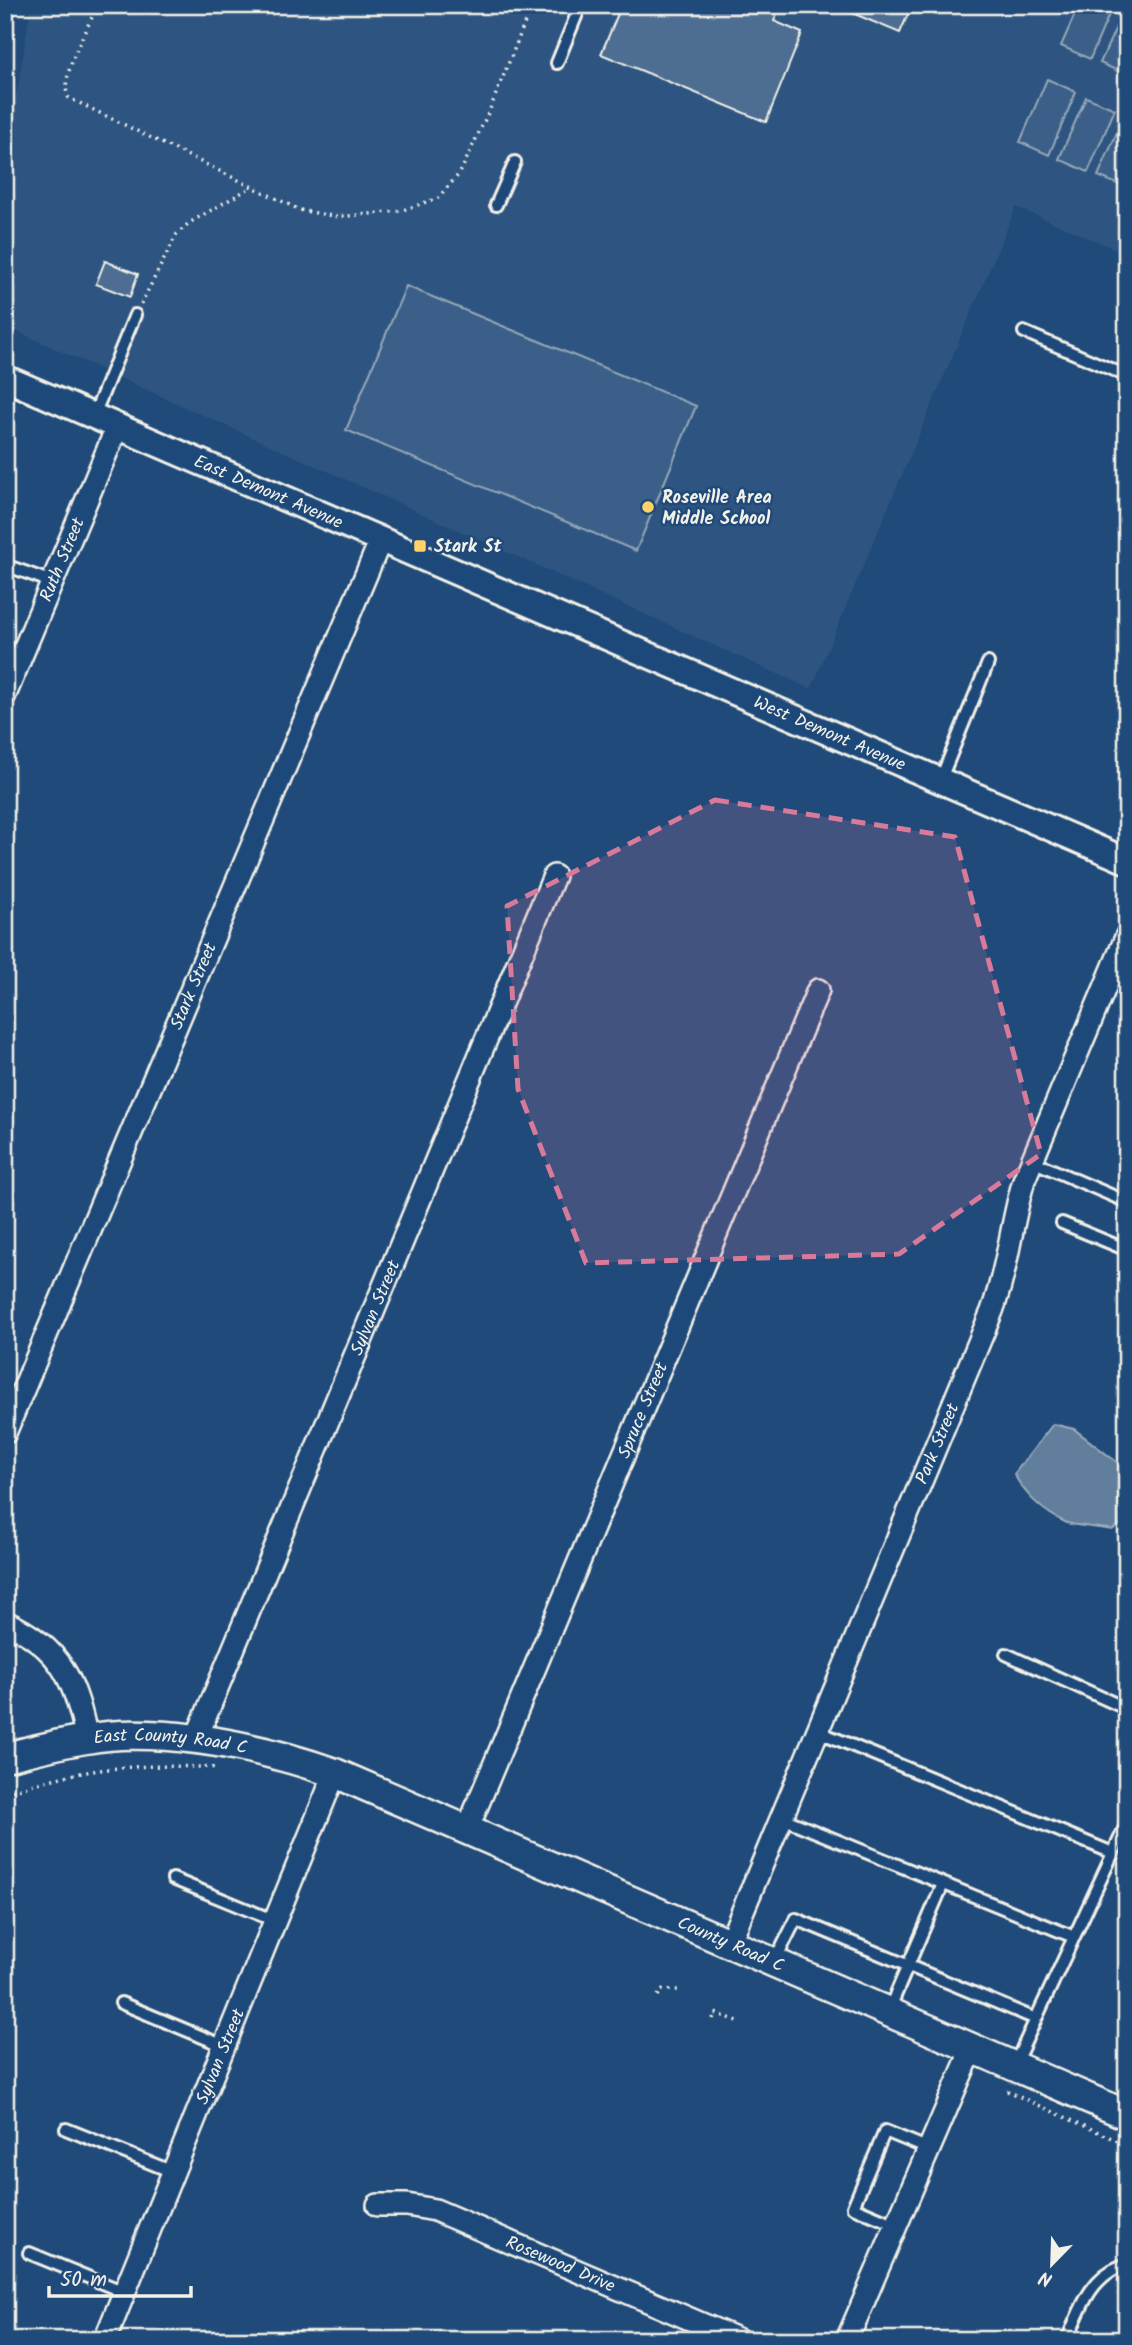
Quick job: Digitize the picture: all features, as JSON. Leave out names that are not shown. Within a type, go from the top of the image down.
[{"type":"main road","name":"East County Road C","points":[[5,1757],[120,1735],[196,1739],[257,1748],[335,1773]]},
{"type":"main road","name":"County Road C","points":[[335,1773],[972,2049],[1010,2079],[1127,2115]]},
{"type":"street","name":"East Demont Avenue","points":[[5,378],[533,605]]},
{"type":"street","name":"Ruth Street","points":[[5,695],[12,662],[52,582],[118,425]]},
{"type":"street","name":"Stark Street","points":[[5,1433],[381,539]]},
{"type":"street","name":"West Demont Avenue","points":[[533,605],[1127,861]]},
{"type":"street","name":"Sylvan Street","points":[[196,1739],[554,876]]},
{"type":"street","name":"Park Street","points":[[729,1944],[1002,1285],[1014,1212],[1032,1161],[1127,935]]},
{"type":"street","name":"Spruce Street","points":[[467,1830],[818,990]]},
{"type":"street","points":[[5,1622],[21,1629],[52,1651],[72,1682],[87,1740]]},
{"type":"street","name":"Sylvan Street","points":[[105,2340],[335,1773]]},
{"type":"street","points":[[847,2340],[972,2049]]},
{"type":"street","name":"Rosewood Drive","points":[[378,2205],[407,2204],[435,2210],[739,2340]]},
{"type":"lane","points":[[557,63],[577,14]]},
{"type":"lane","points":[[496,205],[515,162]]},
{"type":"lane","points":[[94,415],[135,315]]},
{"type":"lane","points":[[1024,332],[1127,376]]},
{"type":"lane","points":[[5,565],[52,582]]},
{"type":"lane","points":[[940,781],[988,663]]},
{"type":"lane","points":[[1032,1161],[1127,1202]]},
{"type":"lane","points":[[1062,1223],[1127,1250]]},
{"type":"lane","points":[[1006,1654],[1127,1709]]},
{"type":"lane","points":[[817,1731],[1113,1853]]},
{"type":"lane","points":[[782,1818],[1074,1937]]},
{"type":"lane","points":[[1010,2079],[1127,1823]]},
{"type":"lane","points":[[173,1879],[275,1921]]},
{"type":"lane","points":[[888,2012],[943,1884]]},
{"type":"lane","points":[[774,1964],[796,1919],[1036,2019]]},
{"type":"lane","points":[[121,2003],[224,2046]]},
{"type":"lane","points":[[66,2129],[173,2172]]},
{"type":"lane","points":[[896,2225],[853,2207],[885,2131],[929,2149]]},
{"type":"lane","points":[[29,2253],[124,2292]]},
{"type":"lane","points":[[1067,2340],[1090,2291],[1101,2277],[1124,2267],[1127,2253]]},
{"type":"path","points":[[98,5],[66,77],[65,92],[69,98],[300,211],[337,217],[400,211],[438,198],[460,173],[491,109],[532,5]]},
{"type":"path","points":[[135,315],[177,234],[189,223],[249,188]]},
{"type":"path","points":[[5,1793],[47,1779],[109,1766],[220,1768]]},
{"type":"path","points":[[658,1996],[662,1990],[682,1990]]},
{"type":"path","points":[[713,2019],[715,2013],[738,2021]]},
{"type":"path","points":[[1010,2079],[1127,2145]]},
{"type":"highlighted area","points":[[715,800],[955,837],[1041,1154],[899,1254],[586,1263],[518,1089],[507,906]]},
{"type":"shaded area","name":"Roseville Area Middle School","points":[[31,5],[1127,5],[1127,254],[1016,207],[811,689],[5,326],[5,129],[18,87]]},
{"type":"shaded area","points":[[1079,5],[1113,5],[1090,59],[1061,46]]},
{"type":"shaded area","points":[[1127,5],[1127,75],[1100,63]]},
{"type":"shaded area","points":[[1047,79],[1076,92],[1049,155],[1020,142]]},
{"type":"shaded area","points":[[1086,97],[1115,109],[1088,172],[1059,159]]},
{"type":"shaded area","points":[[1127,114],[1127,188],[1098,176]]},
{"type":"shaded area","points":[[406,286],[696,406],[636,551],[346,430]]},
{"type":"shaded area","points":[[1053,1424],[1074,1429],[1127,1470],[1127,1520],[1112,1530],[1071,1524],[1059,1519],[1036,1503],[1014,1474]]},
{"type":"building","points":[[595,5],[780,5],[774,21],[802,33],[766,122],[601,54],[620,9],[615,7],[613,12]]},
{"type":"building","points":[[833,5],[912,5],[900,33]]},
{"type":"building","points":[[105,261],[138,274],[130,297],[96,284]]},
{"type":"railway","points":[[5,30],[11,5]]},
{"type":"place","name":"Roseville Area Middle School","points":[[648,507]]},
{"type":"place","name":"Stark St","points":[[420,546]]}]
